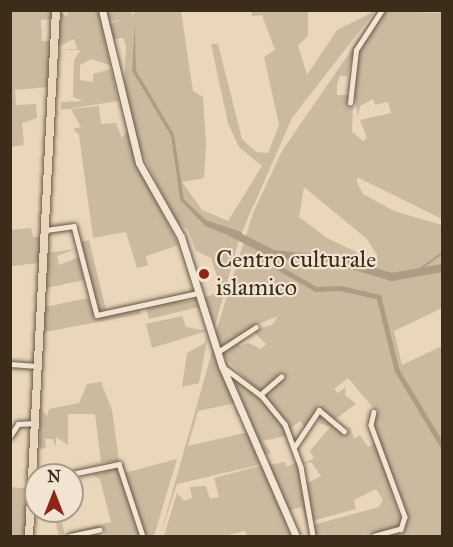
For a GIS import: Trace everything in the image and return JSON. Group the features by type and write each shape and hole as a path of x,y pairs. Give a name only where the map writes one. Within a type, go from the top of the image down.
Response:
{"main road":[{"path":"35,463 56,10"},
{"path":"102,10 128,124 143,171 172,218 222,366 296,537"}],"street":[{"path":"350,103 356,50 382,10"},
{"path":"46,230 74,226 97,315 198,293"},
{"path":"218,352 256,327"},
{"path":"10,364 39,367"},
{"path":"222,366 260,395 278,413 295,446 313,537"},
{"path":"260,395 281,377"},
{"path":"295,446 319,410 344,431"},
{"path":"374,412 373,433 405,518 401,529 375,537"},
{"path":"10,436 18,424 36,423"},
{"path":"84,471 119,464 144,537"},
{"path":"69,537 99,531"}],"shaded area":[{"path":"10,11 52,11 51,19 41,20 42,41 50,42 47,87 15,90 16,105 36,104 37,118 22,123 24,145 11,147"},
{"path":"60,11 66,17 68,11 99,11 110,65 91,59 80,65 80,80 93,82 93,74 111,69 118,101 61,110 61,102 83,101 73,97 74,60 81,50 60,50 77,49 74,39 58,47"},
{"path":"104,11 132,11 132,16 135,11 181,11 193,91 203,97 206,145 204,178 182,182 202,210 228,221 262,166 239,147 228,123 211,44 218,44 242,139 256,152 268,153 279,125 264,57 275,50 262,15 252,16 251,11 308,11 308,36 298,45 307,75 337,30 375,11 292,118 242,232 206,220 184,199 174,134 136,70 135,18 132,71 171,136 180,200 205,226 239,240 213,333 202,299 218,292 217,276 211,258 196,251 188,230 176,221 135,139 124,92 126,46 123,38 110,40 106,24 123,20 106,22"},
{"path":"378,11 355,47 347,76 340,76 337,84 337,95 347,95 353,106 352,132 363,141 367,138 360,120 391,113 388,102 375,105 373,99 360,106 358,116 352,84 358,51 384,11 442,13 442,219 357,177 363,194 394,211 442,225 442,308 394,331 402,365 442,346 441,536 379,536 405,527 404,506 374,433 376,411 348,378 334,389 338,393 346,387 345,395 356,404 334,420 317,409 324,403 318,406 304,436 296,444 306,429 300,421 291,428 293,438 276,409 220,353 247,333 239,346 249,343 261,349 266,344 252,330 272,325 278,316 254,326 219,350 214,338 253,213 282,151","holes":["304,187 367,239 377,255 375,261 327,238 299,217"]},
{"path":"135,18 136,70 174,134 184,199 206,220 242,232 239,240 205,226 180,200 171,136 132,71"},
{"path":"99,106 101,124 116,123 122,138 127,131 139,169 179,245 146,256 148,265 137,268 126,232 93,238 79,135 73,129 81,127 71,109"},
{"path":"31,228 33,237 41,237 39,263 11,266 10,230"},
{"path":"89,240 106,310 94,313 77,243"},
{"path":"75,249 57,256 59,265 79,257 84,280 46,288 48,253"},
{"path":"193,296 179,303 197,299 199,307 149,319 146,307"},
{"path":"88,298 95,317 139,308 141,314 44,332 45,307"},
{"path":"182,316 186,327 207,331 152,348 146,324"},
{"path":"208,335 199,383 182,387 187,353 205,343"},
{"path":"213,348 235,403 198,411 188,446 248,432 262,464 177,484 160,536"},
{"path":"232,374 259,396 283,424 290,443 285,436 263,441 271,453 263,455"},
{"path":"101,382 112,410 119,461 101,462 95,414 68,414 68,445 56,437 56,447 53,439 45,439 46,448 40,449 40,407 47,416 49,409 79,403 87,384"},
{"path":"319,412 345,432 350,427 354,439 360,435 368,447 376,443 403,526 373,536 315,536 313,525 379,507 383,500 376,489 354,500 356,509 312,521 307,483 321,476 311,462 303,464 314,458 310,451 330,427 319,423"},
{"path":"177,459 154,536 145,536 124,473"},
{"path":"298,461 309,528 302,507 290,510 302,536 268,465 285,462 287,467"},
{"path":"117,465 142,536 105,536 103,528 59,536 56,523 62,523 65,534 111,522 100,479 93,475 105,472 104,466"},
{"path":"263,465 295,536 247,536 245,531 225,536 164,536 177,493 184,501 192,498 190,487 206,486 210,499 219,497 214,478"},
{"path":"11,487 24,488 26,536 11,536"}],"waterway":[{"path":"232,233 273,254 334,260 392,277 442,268"},
{"path":"271,253 276,266 316,289 341,288 379,297 397,370 442,445"},
{"path":"410,276 442,254"}],"place":[{"name":"Centro culturale islamico","path":"204,274"}]}
